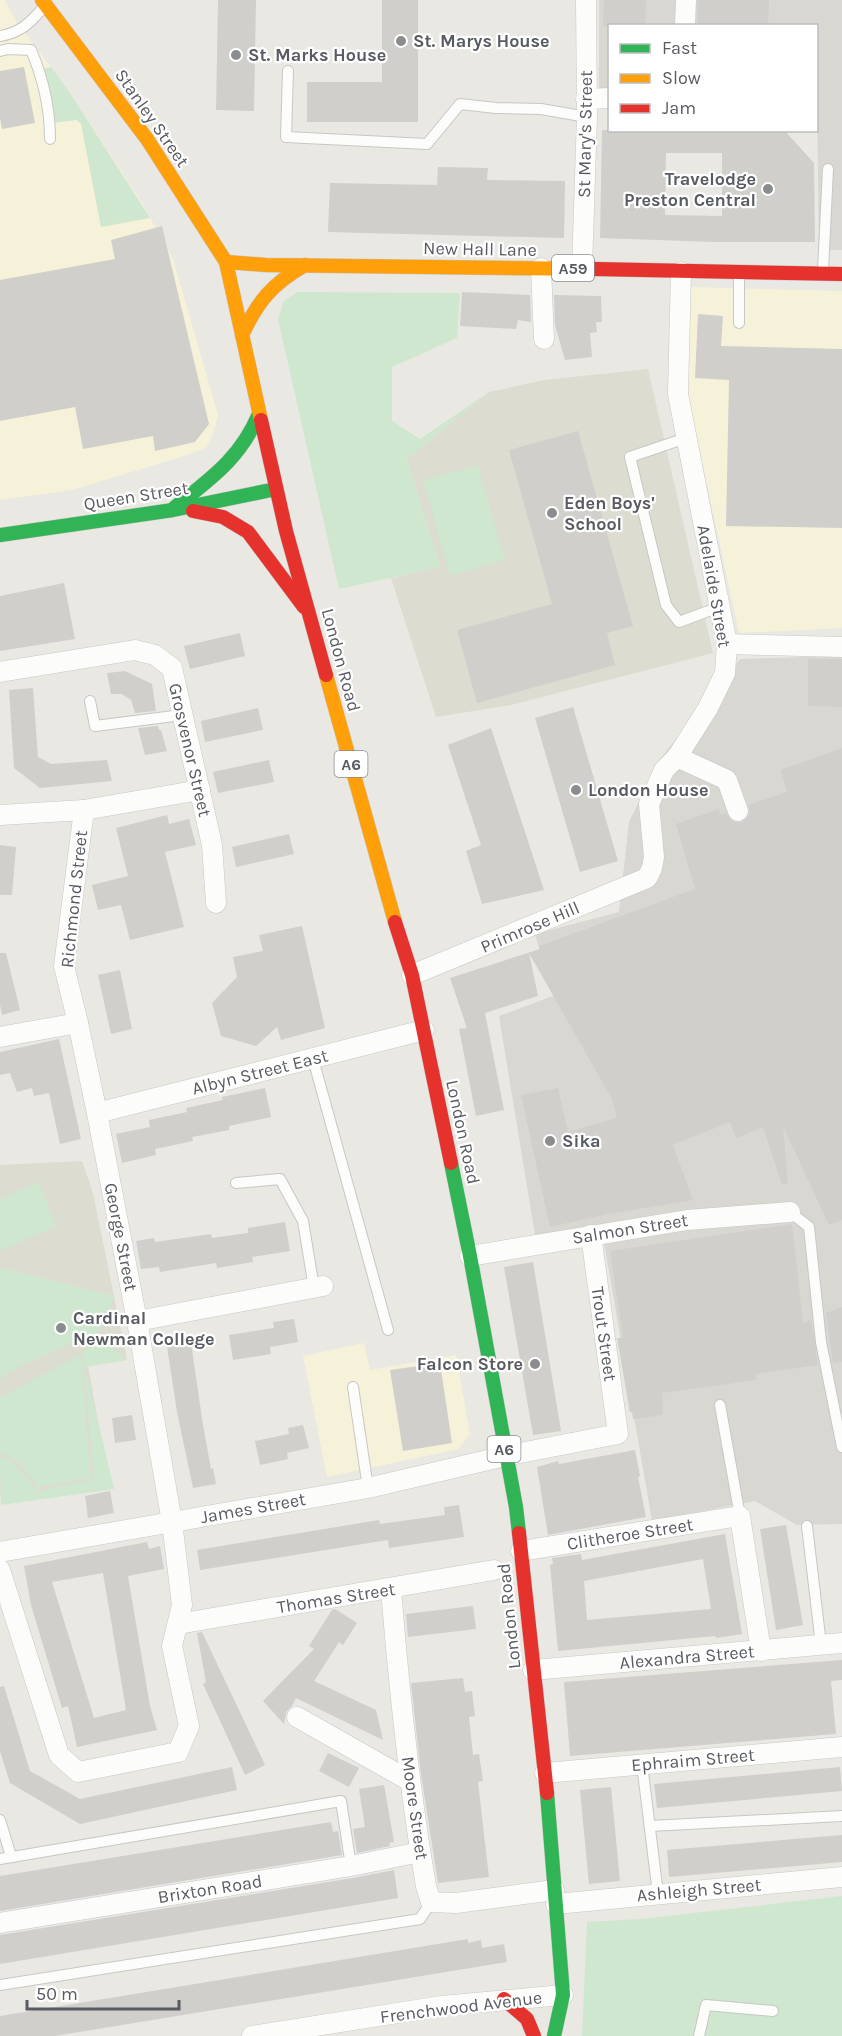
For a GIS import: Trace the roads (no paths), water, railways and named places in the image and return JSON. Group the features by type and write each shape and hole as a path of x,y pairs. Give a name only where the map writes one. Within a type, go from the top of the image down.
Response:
{"main road":[{"name":"Stanley Street","path":"44,3 147,139 226,262"},
{"name":"New Hall Lane","path":"226,262 842,274"},
{"name":"London Road","path":"226,262 286,531 391,911 412,975 470,1256 516,1508 521,1551 545,1773 563,1995 558,2033"},
{"path":"242,335 253,312 272,287 284,276 305,265"},
{"path":"173,509 233,461 252,434 259,414"},
{"name":"Queen Street","path":"0,535 251,496 276,489"},
{"path":"173,509 212,513 237,523 257,541 311,618"},
{"path":"504,2000 527,2019 534,2036"}],"street":[{"name":"St Mary's Street","path":"582,268 587,108 586,0"},
{"path":"685,24 686,0"},
{"path":"587,108 608,98"},
{"path":"541,268 544,339"},
{"name":"Adelaide Street","path":"647,878 654,857 649,804 664,770 677,757 708,708 726,673 727,644 678,394 681,272"},
{"path":"727,644 842,646"},
{"name":"Grosvenor Street","path":"0,672 135,650 155,655 172,668 213,845 216,903"},
{"path":"677,757 727,780 738,812"},
{"path":"0,815 84,810 200,790"},
{"name":"Richmond Street","path":"78,1023 64,966 84,810"},
{"name":"Primrose Hill","path":"412,975 647,878"},
{"path":"0,1037 78,1023"},
{"name":"George Street","path":"0,1570 59,1755 78,1772 178,1752 189,1726 172,1646 182,1605 172,1522 137,1321 78,1023"},
{"name":"Albyn Street East","path":"97,1113 424,1030"},
{"name":"Salmon Street","path":"470,1256 687,1220 790,1212"},
{"name":"Trout Street","path":"591,1235 618,1434"},
{"path":"137,1321 319,1287"},
{"name":"James Street","path":"0,1552 368,1488 505,1456 618,1434"},
{"path":"740,1516 761,1651"},
{"name":"Clitheroe Street","path":"521,1551 740,1516"},
{"name":"Thomas Street","path":"178,1624 489,1571"},
{"name":"Moore Street","path":"391,1589 398,1679 410,1781 420,1852 431,1902"},
{"name":"Alexandra Street","path":"533,1670 842,1643"},
{"path":"297,1717 410,1781"},
{"name":"Ephraim Street","path":"545,1773 842,1747"},
{"name":"Brixton Road","path":"0,1923 351,1866 420,1852"},
{"name":"Ashleigh Street","path":"555,1897 658,1894 842,1877"},
{"path":"431,1902 456,1903 555,1897"},
{"name":"Frenchwood Avenue","path":"252,2036 372,2027 442,2006 563,1995"}],"lane":[{"path":"0,36 10,35 28,26 44,3"},
{"path":"0,51 31,50 45,93 50,139"},
{"path":"288,71 286,137 428,144 460,104 496,108 587,108"},
{"path":"823,274 828,169"},
{"path":"738,322 739,273"},
{"path":"686,438 630,457 666,604 679,622 719,606"},
{"path":"90,701 95,726 182,715"},
{"path":"314,1059 388,1330"},
{"path":"236,1183 280,1179 303,1221 319,1287"},
{"path":"790,1212 809,1227 821,1342 842,1447"},
{"path":"353,1387 368,1488"},
{"path":"720,1405 740,1516"},
{"path":"807,1526 821,1646"},
{"path":"642,1764 658,1894"},
{"path":"0,1820 5,1857 341,1801 351,1866"},
{"path":"650,1826 842,1816"},
{"path":"0,1985 420,1920 431,1902"},
{"path":"699,2036 706,2005 773,2011"}],"place":[{"name":"St. Marys House","path":"401,41"},
{"name":"St. Marks House","path":"236,55"},
{"name":"Travelodge Preston Central","path":"768,189"},
{"name":"Eden Boys' School","path":"552,513"},
{"name":"London House","path":"576,790"},
{"name":"Sika","path":"550,1141"},
{"name":"Cardinal Newman College","path":"61,1328"},
{"name":"Falcon Store","path":"535,1364"}]}
